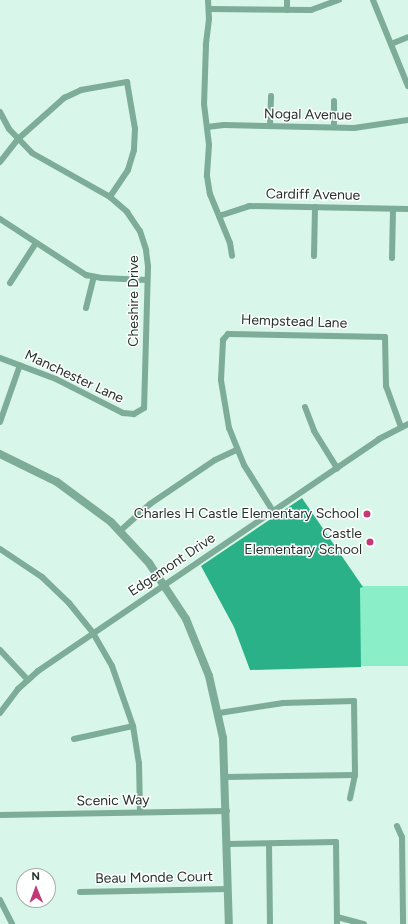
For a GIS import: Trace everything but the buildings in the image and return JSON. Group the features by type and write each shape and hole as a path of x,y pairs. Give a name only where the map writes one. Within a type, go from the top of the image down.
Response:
{"street":[{"path":"208,0 209,9 205,64 208,186 230,243 232,256"},
{"path":"287,0 287,10"},
{"path":"209,9 311,10 339,0"},
{"path":"373,0 408,86"},
{"path":"391,44 408,37"},
{"path":"0,162 18,139 64,98 81,90 127,82 135,129 134,150 128,170 110,197"},
{"path":"270,126 271,96"},
{"path":"334,101 334,127"},
{"name":"Cheshire Drive","path":"0,112 9,129 40,159 110,197 127,212 140,231 146,250 147,280 144,404 138,413"},
{"name":"Nogal Avenue","path":"207,128 270,126 369,127 408,120"},
{"name":"Cardiff Avenue","path":"219,216 250,206 408,209"},
{"path":"314,256 315,207"},
{"path":"392,258 393,209"},
{"path":"0,219 77,270 94,277 147,280"},
{"path":"10,283 36,243"},
{"path":"86,308 94,277"},
{"name":"Hempstead Lane","path":"273,511 236,450 225,412 221,380 223,340 231,333 385,337 386,386 401,427"},
{"name":"Manchester Lane","path":"0,358 56,379 123,413 138,413"},
{"path":"0,422 20,365"},
{"path":"305,407 314,431 337,468"},
{"name":"Edgemont Drive","path":"0,713 28,680 273,511 337,468 408,424"},
{"path":"120,531 150,504 215,460 236,450"},
{"path":"0,454 57,482 97,510 120,531 165,585 196,641 219,713 226,777 229,924"},
{"path":"0,549 52,586 93,634 120,683 133,726 139,763 140,812"},
{"path":"0,650 28,680"},
{"path":"219,713 283,703 354,701 355,775 350,798"},
{"path":"74,739 133,726"},
{"path":"226,777 355,775"},
{"name":"Scenic Way","path":"0,815 227,811"},
{"path":"398,826 402,837 404,924"},
{"path":"227,844 336,842 337,924"},
{"path":"269,844 270,924"},
{"name":"Beau Monde Court","path":"80,892 228,889"},
{"path":"0,900 12,924"},
{"path":"337,916 364,924"}],"shaded area":[{"path":"302,498 363,587 360,588 361,667 250,670 234,627 201,566"},
{"path":"360,586 408,586 408,666 360,666"}],"place":[{"name":"Charles H Castle Elementary School","path":"367,514"},
{"name":"Castle Elementary School","path":"370,542"}]}
